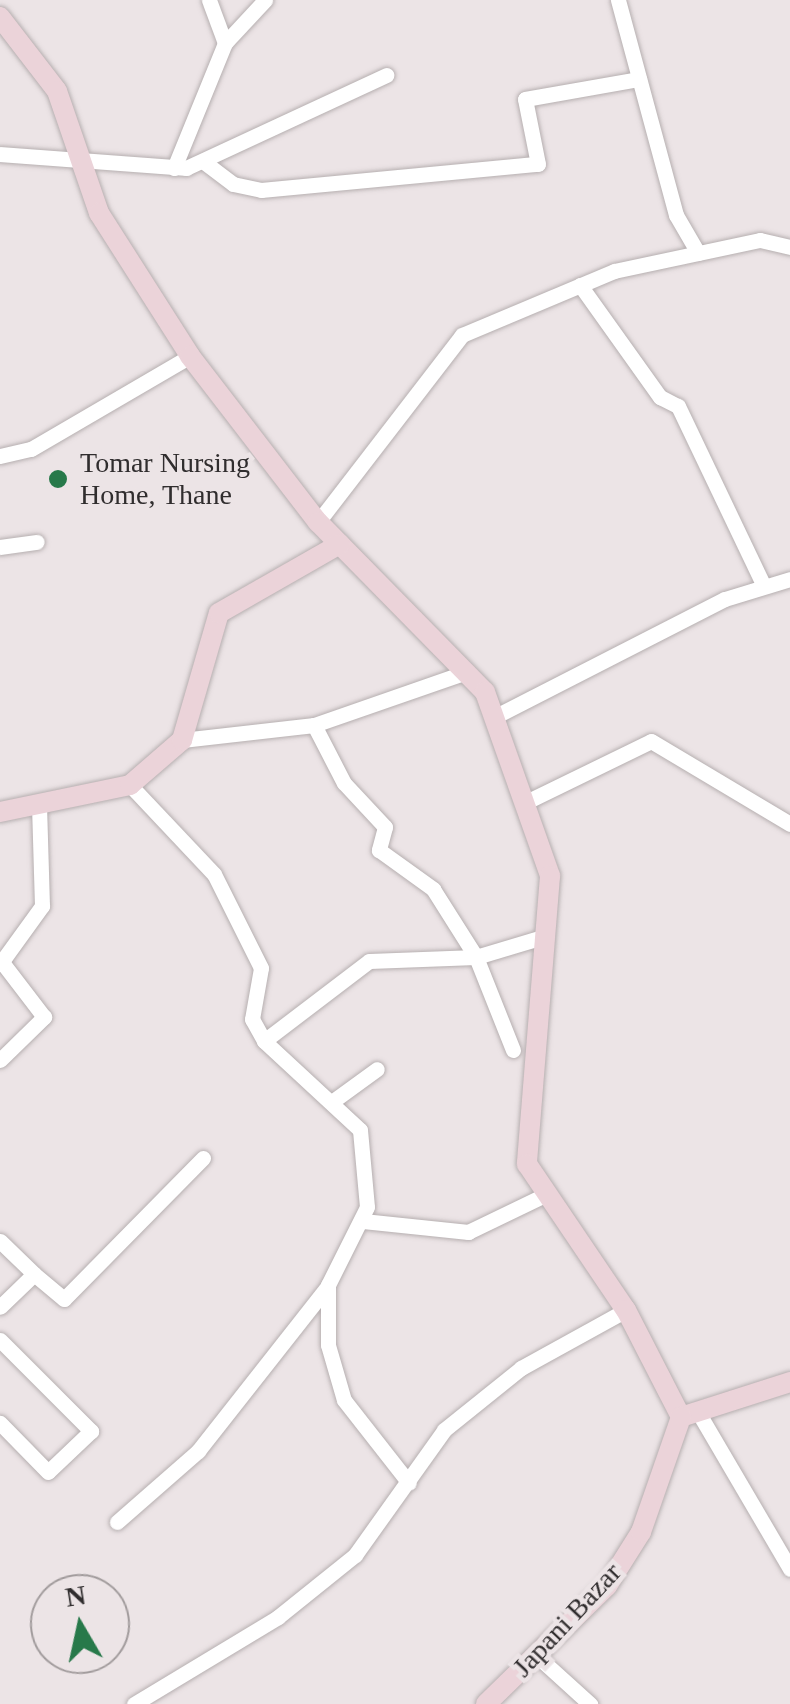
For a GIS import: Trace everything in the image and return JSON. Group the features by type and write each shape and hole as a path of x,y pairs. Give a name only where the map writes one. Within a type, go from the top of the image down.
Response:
{"street":[{"path":"209,0 225,43"},
{"path":"174,168 225,43 265,0"},
{"path":"618,0 676,215 698,253"},
{"path":"0,17 57,91 99,213 190,356 318,522 466,672 494,717 550,876 527,1164 626,1310 790,1570"},
{"path":"0,154 83,165 174,168 204,162 386,75"},
{"path":"204,162 233,184 261,190 538,164 525,99 639,79"},
{"path":"318,522 462,336 580,285 760,240 790,247"},
{"path":"580,285 660,396 678,406 764,586"},
{"path":"0,456 31,449 190,356"},
{"path":"0,548 37,542"},
{"path":"0,812 130,785 182,740 219,613 340,544"},
{"path":"494,717 764,586 790,579"},
{"path":"182,740 314,725 466,672"},
{"path":"314,725 344,784 385,828 380,850 433,889 476,958 513,1050"},
{"path":"524,803 650,741 790,824"},
{"path":"118,1522 198,1452 328,1286 363,1221 368,1152 332,1101 264,1041 252,1019 261,968 214,874 130,785"},
{"path":"0,1060 44,1016 1,963 42,906 39,804"},
{"path":"264,1041 369,960 476,958 546,936"},
{"path":"332,1101 377,1069"},
{"path":"0,1241 64,1300 203,1158"},
{"path":"363,1221 468,1232 547,1194"},
{"path":"0,1307 34,1274"},
{"path":"328,1286 336,1384 409,1483"},
{"path":"134,1704 278,1616 355,1556 444,1430 506,1380 626,1310"},
{"path":"0,1340 90,1431 48,1472 0,1423"},
{"path":"689,1415 790,1382"},
{"name":"Japani Bazar","path":"486,1704 607,1586 641,1532 689,1415"},
{"path":"537,1656 590,1704"}],"place":[{"name":"Tomar Nursing Home, Thane","path":"58,479"}]}
